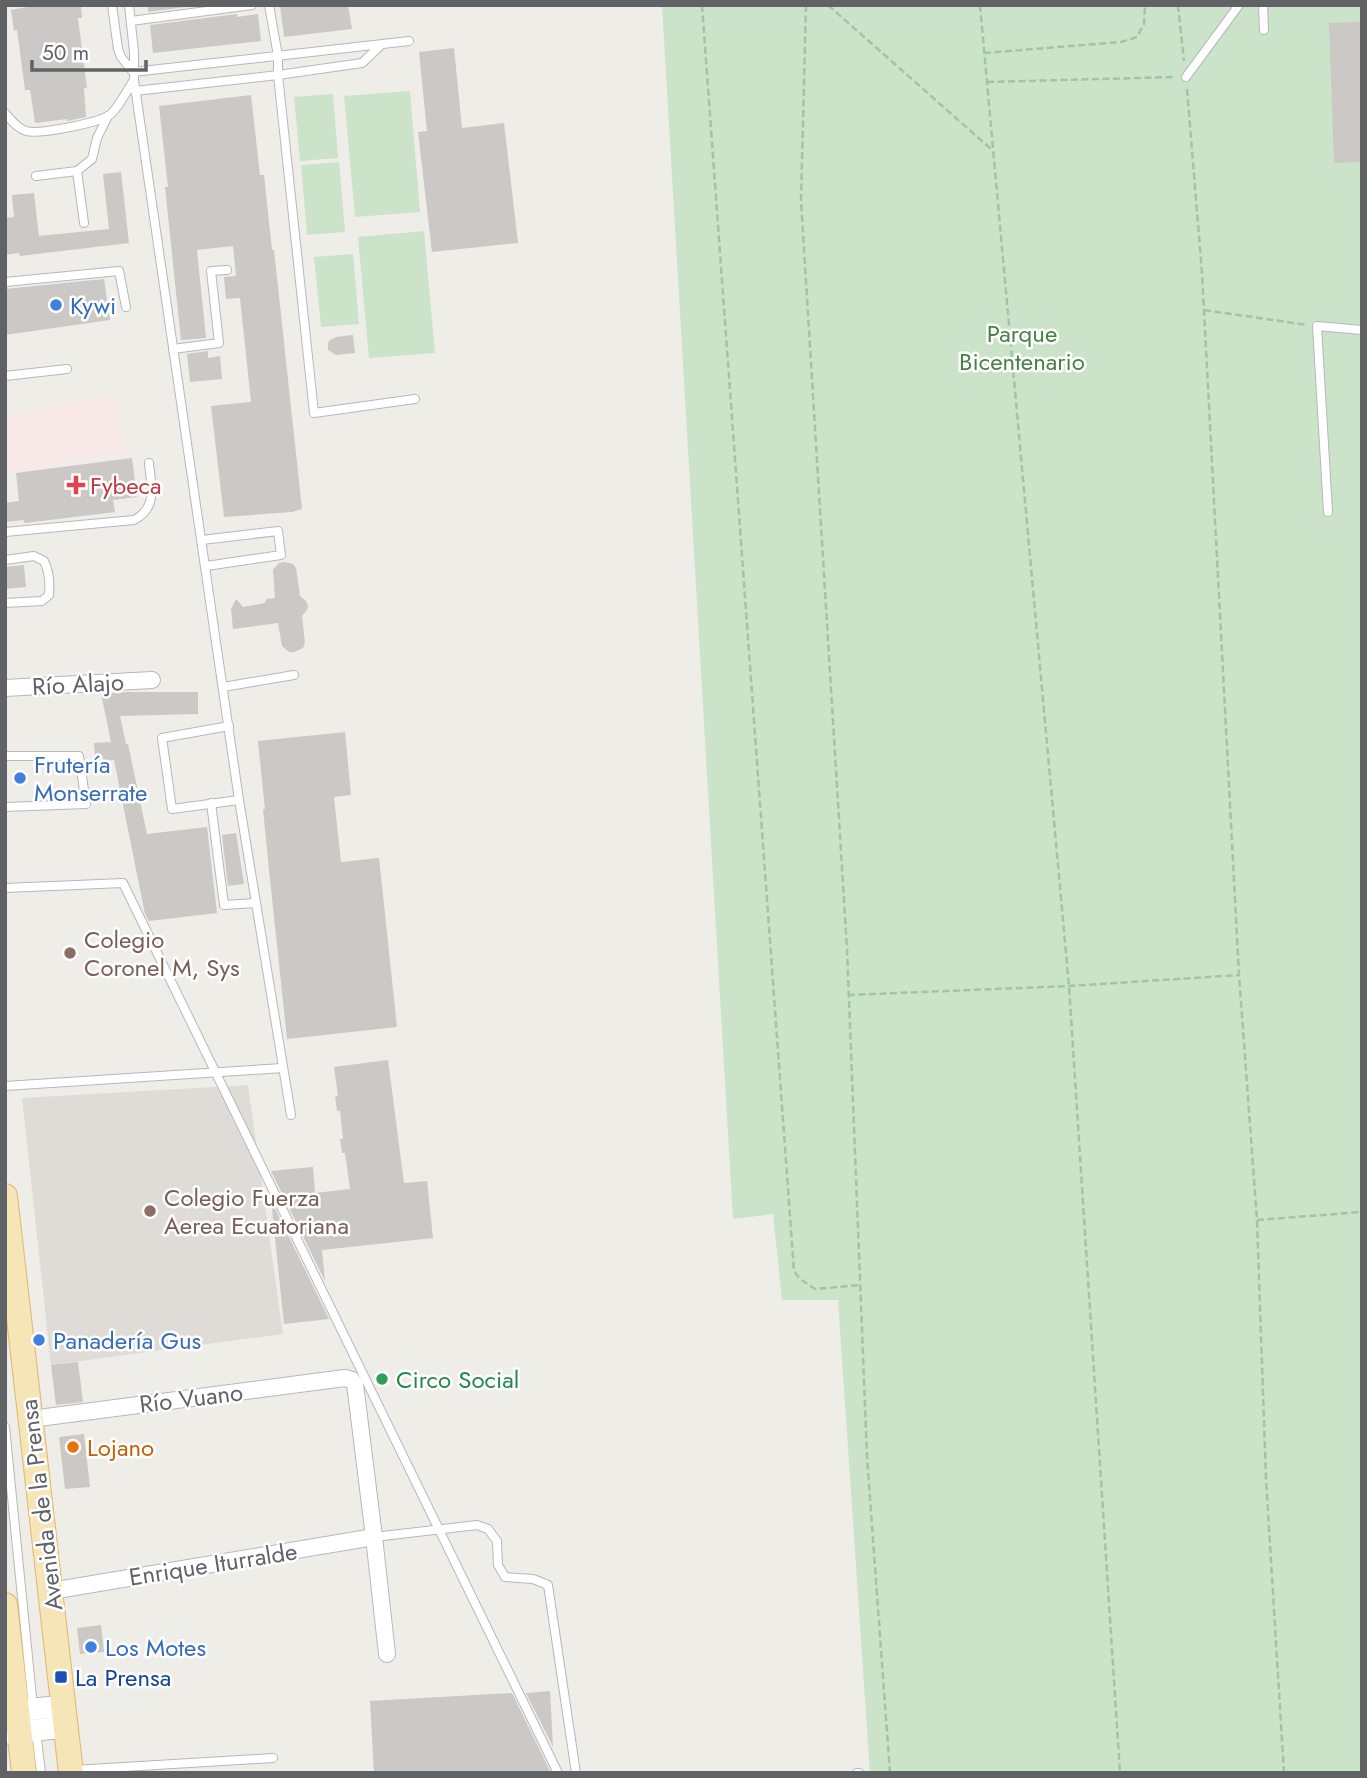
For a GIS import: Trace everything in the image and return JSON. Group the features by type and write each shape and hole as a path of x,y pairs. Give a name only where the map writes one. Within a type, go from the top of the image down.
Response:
{"main road":[{"name":"Avenida de la Prensa","path":"5,1196 71,1771"},
{"name":"Avenida de la Prensa","path":"5,1605 24,1773"},
{"path":"19,1721 65,1716"}],"street":[{"name":"Río Alajo","path":"5,688 152,680"},
{"name":"Río Vuano","path":"31,1419 345,1378 352,1380 355,1384 374,1537"},
{"name":"Enrique Iturralde","path":"51,1591 374,1537"},
{"path":"374,1537 387,1654"}],"lane":[{"path":"112,5 120,54 133,76"},
{"path":"129,5 135,91 239,800 291,1115"},
{"path":"131,21 253,5"},
{"path":"269,5 278,56 314,412 415,399"},
{"path":"1186,77 1239,5"},
{"path":"1263,5 1264,30"},
{"path":"133,76 409,41"},
{"path":"135,91 362,63 381,45"},
{"path":"36,176 77,171 92,159 97,138 133,76"},
{"path":"5,113 19,127 32,132 53,130 108,116"},
{"path":"77,171 84,223"},
{"path":"173,349 219,343 211,271 228,270"},
{"path":"5,282 120,271 126,307"},
{"path":"1328,513 1317,326 1362,330"},
{"path":"5,376 67,369"},
{"path":"5,532 134,520 143,515 152,494 149,463"},
{"path":"202,540 278,531 281,555 206,566"},
{"path":"5,559 34,556 44,561 47,566 49,595 42,601 5,603"},
{"path":"223,687 294,674"},
{"path":"229,726 162,738 172,809 239,800"},
{"path":"5,756 79,755 86,804 5,807"},
{"path":"211,803 224,905 256,903"},
{"path":"5,888 123,883 558,1773"},
{"path":"5,1086 283,1068"},
{"path":"5,1427 19,1721 41,1773"},
{"path":"374,1537 477,1525 488,1528 497,1541 499,1565 505,1577 533,1579 548,1585 576,1773"},
{"path":"71,1771 273,1758"}],"path":[{"path":"702,5 794,1271 800,1279 816,1289 860,1285"},
{"path":"806,5 801,200 848,995 867,1457 890,1773"},
{"path":"828,5 992,150"},
{"path":"980,5 1069,986 1120,1773"},
{"path":"984,52 1121,42 1137,37 1144,24 1145,5"},
{"path":"1178,5 1204,310 1239,975 1257,1220 1266,1479 1284,1773"},
{"path":"986,82 1186,77"},
{"path":"1204,310 1317,326"},
{"path":"848,995 1069,986 1239,975"},
{"path":"1257,1220 1362,1212"}],"shaded area":[{"path":"114,396 124,452 5,473 5,416"},
{"name":"Colegio Fuerza Aerea Ecuatoriana","path":"248,1085 283,1334 51,1365 22,1098"}],"green space":[{"name":"Parque Bicentenario","path":"662,5 1362,5 1362,1773 870,1773 838,1300 782,1300 773,1214 733,1219"},
{"path":"410,91 420,212 355,217 344,96"},
{"path":"333,94 338,158 300,161 294,97"},
{"path":"339,162 345,232 307,235 301,165"},
{"path":"424,231 435,353 369,358 358,237"},
{"path":"353,254 359,324 321,327 314,257"}],"building":[{"path":"27,5 81,5 82,18 78,18 87,88 84,88 86,117 35,123 30,90 25,90 17,30 14,31 11,10"},
{"path":"148,5 200,5 148,12"},
{"path":"280,5 348,5 352,29 284,37"},
{"path":"237,14 237,17 258,14 261,41 153,53 150,25"},
{"path":"1362,22 1362,162 1334,163 1329,23"},
{"path":"454,48 462,128 504,123 518,243 432,252 418,132 427,131 419,52"},
{"path":"251,95 260,175 264,175 274,250 302,509 224,517 211,406 251,402 240,298 226,299 224,277 236,276 233,246 197,250 206,338 181,340 159,106"},
{"path":"121,172 129,243 20,256 19,253 5,255 5,218 14,217 12,195 34,193 39,236 109,229 103,174"},
{"name":"Kywi","path":"104,279 110,320 5,335 5,289"},
{"path":"353,335 355,353 336,355 328,350 330,340"},
{"path":"208,351 208,358 220,356 222,379 190,382 187,354"},
{"name":"Fybeca","path":"132,458 137,497 113,500 115,512 25,523 23,520 5,522 5,503 19,501 16,473"},
{"path":"279,563 293,564 296,568 300,596 308,606 302,616 305,643 303,648 294,652 289,652 282,646 278,623 233,629 231,609 236,599 243,607 265,603 266,599 275,598 273,570"},
{"path":"24,565 26,587 5,589 5,567"},
{"path":"198,692 198,714 120,716 147,834 207,827 217,913 149,921 145,914 114,760 103,761 103,756 95,756 94,743 111,742 101,693"},
{"path":"345,732 351,795 334,797 341,862 379,858 397,1027 287,1039 258,741"},
{"path":"236,833 244,884 228,886 222,835"},
{"path":"388,1060 404,1183 427,1181 433,1238 322,1250 325,1281 271,1171 313,1167 315,1193 350,1189 345,1153 342,1153 340,1139 343,1139 340,1111 337,1111 335,1097 338,1096 334,1067"},
{"path":"271,1200 329,1319 284,1324"},
{"path":"78,1362 83,1402 56,1405 51,1365"},
{"path":"84,1434 90,1487 65,1489 59,1437"},
{"path":"101,1625 104,1652 80,1654 77,1628"},
{"path":"550,1691 553,1747 526,1693"},
{"path":"512,1693 551,1773 374,1773 370,1701"}],"place":[{"name":"Kywi","path":"56,305"},
{"name":"Fybeca","path":"76,485"},
{"name":"Frutería Monserrate","path":"20,778"},
{"name":"Colegio Coronel M, Sys","path":"70,953"},
{"name":"Colegio Fuerza Aerea Ecuatoriana","path":"150,1211"},
{"name":"Panadería Gus","path":"39,1340"},
{"name":"Circo Social","path":"382,1379"},
{"name":"Lojano","path":"73,1447"},
{"name":"Los Motes","path":"91,1647"},
{"name":"La Prensa","path":"61,1677"}]}
